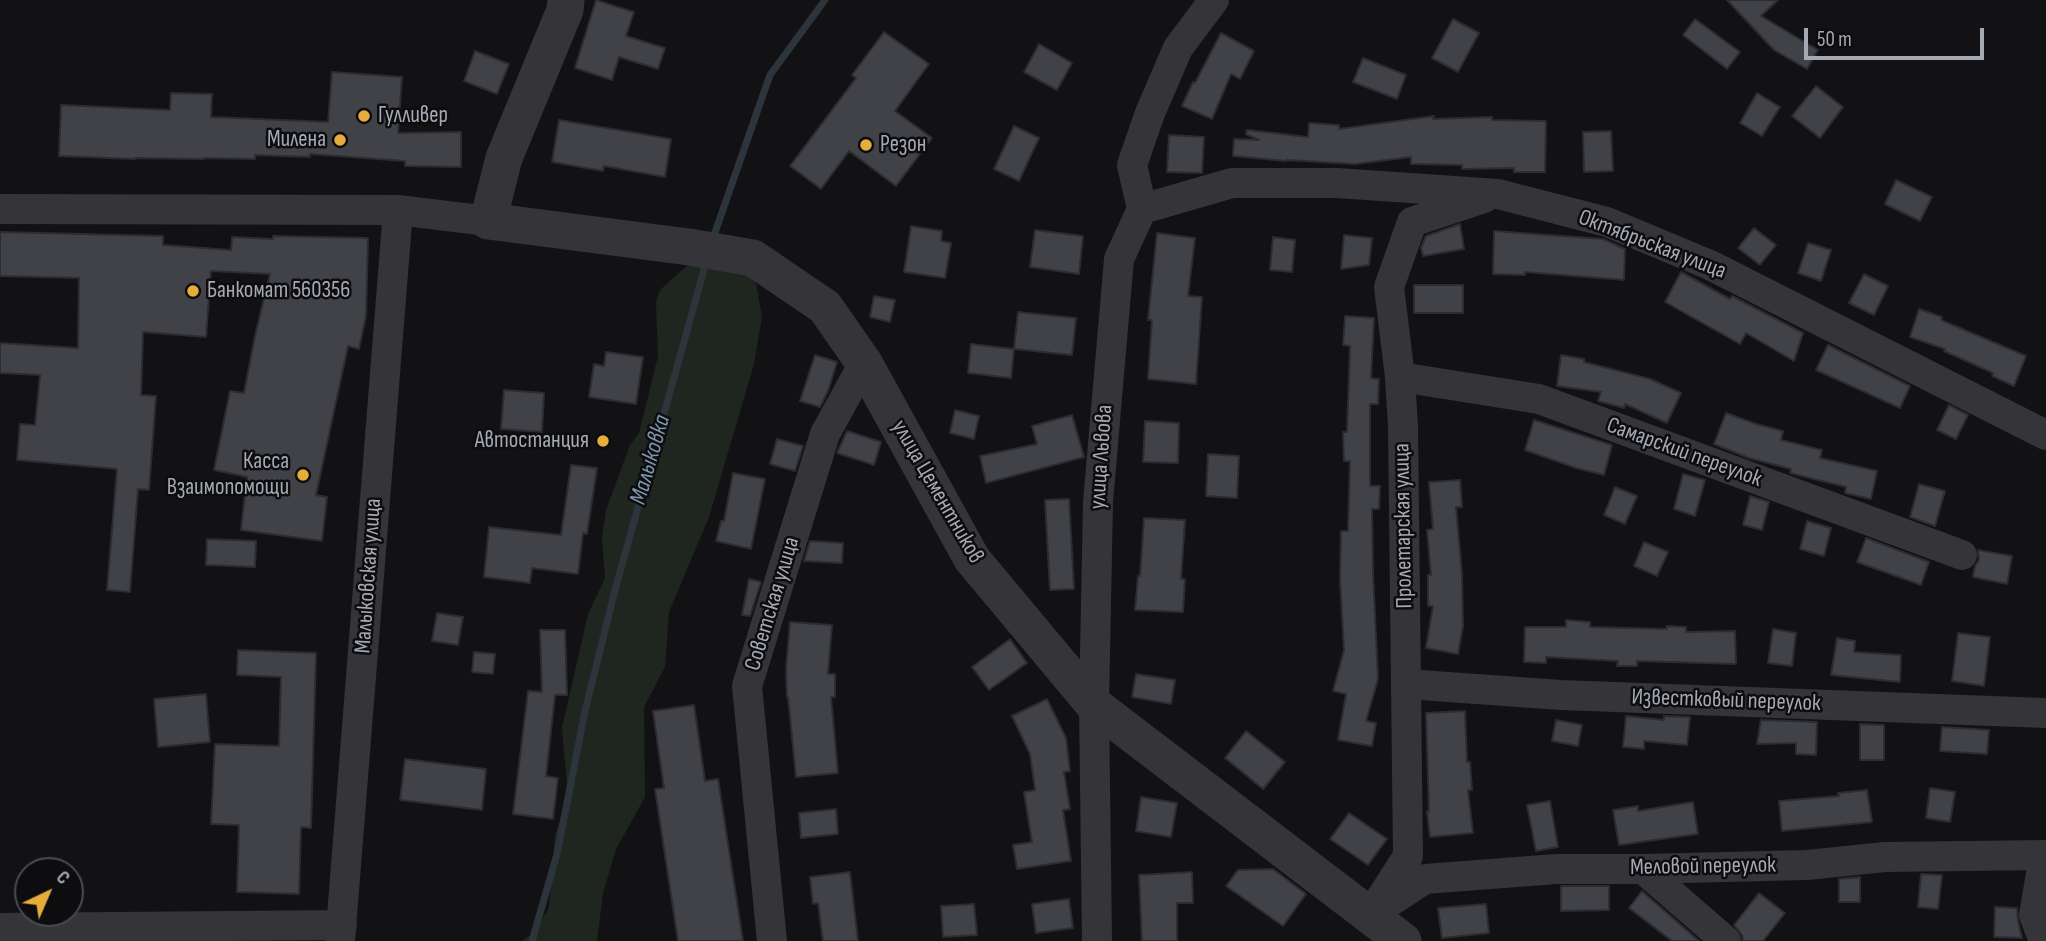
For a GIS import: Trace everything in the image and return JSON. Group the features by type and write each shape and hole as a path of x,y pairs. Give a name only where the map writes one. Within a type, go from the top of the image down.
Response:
{"street":[{"path":"0,209 398,210 488,221 504,158 565,10 566,0"},
{"path":"1142,209 1132,165 1150,113 1178,48 1214,0"},
{"name":"Октябрьская улица","path":"1142,209 1231,183 1337,183 1498,194 1606,222 1710,265 2046,435"},
{"name":"Пролетарская улица","path":"1370,915 1408,856 1403,427 1390,287 1412,222 1498,194"},
{"name":"улица Львова","path":"1097,941 1094,705 1098,502 1119,259 1142,209"},
{"name":"Малыковская улица","path":"341,933 398,210"},
{"name":"улица Цементников","path":"488,221 753,258 825,307 863,363 972,559 1094,705 1403,941"},
{"name":"Советская улица","path":"772,941 747,686 825,434 863,363"},
{"name":"Самарский переулок","path":"1400,377 1539,399 1962,555"},
{"name":"Известковый переулок","path":"1406,684 1561,695 2046,713"},
{"path":"2044,941 2034,915 2045,855"},
{"name":"Меловой переулок","path":"1370,915 1425,879 1556,869 1807,865 1885,857 2045,855"},
{"path":"1643,869 1726,941"},
{"path":"0,928 341,933"}],"shaded area":[{"path":"691,262 746,272 756,283 762,317 754,364 709,517 669,612 665,667 644,707 645,797 616,849 603,893 597,941 522,941 534,932 549,908 555,835 568,798 562,728 588,614 605,578 602,538 606,510 630,445 639,433 658,356 656,302 660,290"}],"building":[{"path":"596,0 634,12 626,36 665,48 658,69 619,57 612,80 575,68"},
{"path":"1727,0 1778,0 1761,16 1818,50 1807,69 1774,50"},
{"path":"1453,19 1479,33 1458,72 1432,58"},
{"path":"1695,19 1740,52 1727,69 1683,35"},
{"name":"Резон","path":"884,32 929,64 895,111 932,138 896,186 849,151 821,189 790,166 856,78 852,75"},
{"path":"1221,33 1254,51 1240,79 1231,74 1212,119 1182,106"},
{"path":"1039,44 1072,63 1057,90 1024,72"},
{"path":"475,51 509,64 497,94 464,81"},
{"path":"1363,58 1406,75 1397,99 1353,82"},
{"path":"332,72 402,77 398,133 461,132 461,167 405,166 405,161 310,154 310,157 255,155 255,159 59,156 61,105 170,110 171,93 212,94 211,117 328,122"},
{"path":"1816,86 1843,107 1820,138 1792,116"},
{"path":"1757,93 1780,107 1762,136 1740,123"},
{"path":"1434,116 1433,119 1492,117 1492,120 1546,121 1545,172 1514,172 1514,168 1462,169 1462,165 1411,164 1411,157 1355,164 1233,156 1234,139 1259,140 1246,134 1247,130 1308,137 1309,123 1339,125 1339,129"},
{"path":"559,120 671,139 665,177 604,166 603,171 552,162"},
{"path":"1014,126 1039,138 1019,181 994,169"},
{"path":"1611,131 1613,171 1584,172 1583,132"},
{"path":"1169,135 1204,137 1202,173 1167,172"},
{"path":"1896,180 1932,197 1920,221 1885,204"},
{"path":"1460,224 1464,249 1423,256 1421,248 1426,236"},
{"path":"911,226 942,231 941,241 951,243 945,278 904,272"},
{"path":"1754,228 1776,245 1760,265 1738,248"},
{"path":"1035,230 1083,236 1079,274 1030,267"},
{"path":"1494,231 1603,239 1625,249 1624,280 1525,272 1525,275 1493,274"},
{"path":"0,232 163,236 163,245 231,250 232,237 368,238 366,316 359,349 348,346 316,495 327,497 322,541 241,530 247,477 214,470 230,391 244,393 270,274 211,271 206,337 143,332 141,395 156,396 149,490 138,489 130,592 107,590 117,469 17,460 20,424 35,425 40,375 0,373 0,343 78,348 79,278 0,276"},
{"path":"1157,233 1195,238 1188,296 1202,297 1196,384 1148,379 1152,320 1148,320"},
{"path":"1344,235 1372,238 1369,265 1341,269"},
{"path":"1273,237 1295,240 1292,272 1270,270"},
{"path":"1808,243 1831,250 1821,281 1798,273"},
{"path":"1681,272 1730,299 1732,296 1803,333 1794,361 1746,333 1740,344 1665,302"},
{"path":"1864,274 1888,286 1874,315 1849,303"},
{"path":"1414,285 1463,285 1463,313 1414,313"},
{"path":"874,296 895,300 890,322 870,317"},
{"path":"1919,309 2026,356 2014,386 1992,376 1993,373 1944,351 1945,349 1910,337"},
{"path":"1018,312 1076,318 1072,355 1014,349"},
{"path":"1345,316 1374,318 1371,378 1379,379 1378,404 1370,404 1370,486 1380,486 1379,509 1372,509 1378,679 1366,721 1376,723 1372,746 1338,740 1346,694 1333,691 1344,650 1340,579 1341,531 1348,531 1350,461 1344,461 1343,432 1347,432 1350,346 1343,345"},
{"path":"971,344 1014,349 1011,378 968,373"},
{"path":"1828,345 1910,386 1900,408 1816,370"},
{"path":"606,352 643,357 636,404 589,397 594,364 604,366"},
{"path":"815,355 837,362 820,407 800,401"},
{"path":"1561,355 1584,359 1584,362 1650,379 1681,393 1667,423 1625,404 1624,408 1598,401 1601,392 1557,386"},
{"path":"504,390 544,393 542,432 501,429"},
{"path":"1949,405 1968,415 1956,439 1937,430"},
{"path":"955,410 979,416 974,439 950,433"},
{"path":"1726,413 1783,431 1781,440 1822,450 1820,458 1877,471 1871,499 1845,493 1846,487 1790,473 1791,469 1749,458 1714,444"},
{"path":"1072,415 1084,457 986,483 980,456 1037,444 1032,426"},
{"path":"1534,420 1612,445 1604,475 1525,450"},
{"path":"1145,421 1179,423 1178,463 1143,462"},
{"path":"847,431 881,442 874,465 837,453"},
{"path":"777,439 803,446 795,471 770,464"},
{"path":"1208,454 1239,456 1237,498 1206,496"},
{"path":"571,465 597,468 587,534 583,533 578,574 532,568 530,583 484,577 489,527 561,535"},
{"path":"733,473 765,479 751,549 716,541 721,521 724,521"},
{"path":"1683,474 1705,480 1695,516 1674,509"},
{"path":"1460,480 1462,507 1456,507 1463,626 1458,654 1426,648 1433,606 1428,606 1428,575 1431,575 1427,530 1433,529 1429,482"},
{"path":"1919,484 1945,491 1935,526 1910,517"},
{"path":"1615,487 1637,496 1625,524 1604,515"},
{"path":"1750,496 1769,502 1762,530 1743,525"},
{"path":"1069,499 1074,589 1050,590 1045,500"},
{"path":"1144,518 1185,520 1181,579 1185,579 1183,612 1135,610"},
{"path":"1807,521 1831,528 1824,556 1800,549"},
{"path":"1866,538 1929,562 1921,585 1857,562"},
{"path":"207,539 256,541 255,567 206,565"},
{"path":"810,541 843,543 842,563 804,561"},
{"path":"1644,542 1668,552 1657,576 1634,566"},
{"path":"1978,550 2012,556 2007,584 1973,577 1979,560"},
{"path":"749,579 761,582 750,616 742,615"},
{"path":"437,613 463,617 458,645 432,641"},
{"path":"1566,620 1590,622 1590,627 1667,629 1667,626 1686,627 1686,632 1735,631 1736,664 1637,661 1637,666 1617,666 1618,661 1546,657 1546,663 1524,662 1525,627 1566,627"},
{"path":"790,622 832,625 828,674 835,674 835,697 831,697 838,773 796,777 787,697 786,669"},
{"path":"1773,629 1796,633 1792,666 1768,663"},
{"path":"540,630 565,630 567,695 555,695 546,776 558,778 553,819 513,814 528,691 542,692"},
{"path":"1958,633 1990,637 1984,686 1952,681"},
{"path":"1837,638 1855,641 1854,652 1901,655 1900,682 1831,675"},
{"path":"1010,639 1027,663 989,690 972,667"},
{"path":"238,650 316,653 311,828 301,827 299,894 237,892 239,825 211,824 215,744 279,746 281,677 237,675"},
{"path":"474,652 495,654 493,674 472,672"},
{"path":"1136,674 1175,680 1171,704 1132,697"},
{"path":"206,694 210,742 158,747 154,699"},
{"path":"1047,699 1066,738 1070,771 1064,772 1070,809 1063,810 1071,861 1017,869 1013,845 1032,842 1024,792 1035,790 1030,754 1012,716"},
{"path":"694,705 705,781 718,779 743,941 678,941 655,789 664,788 653,711"},
{"path":"1465,711 1467,762 1470,762 1472,790 1468,790 1473,833 1430,837 1427,811 1426,713"},
{"path":"1626,716 1664,720 1664,716 1690,717 1687,745 1644,741 1644,749 1623,747"},
{"path":"1556,720 1582,725 1578,746 1552,741"},
{"path":"1761,720 1817,722 1816,755 1796,754 1796,743 1757,744"},
{"path":"1860,724 1884,725 1884,760 1860,760"},
{"path":"1942,727 1989,730 1987,754 1940,751"},
{"path":"1246,731 1285,762 1263,789 1225,758"},
{"path":"405,759 486,769 482,810 400,800"},
{"path":"1930,788 1955,792 1950,822 1926,818"},
{"path":"1867,790 1872,822 1782,831 1779,801 1839,796 1838,793"},
{"path":"1141,797 1177,803 1171,837 1136,831"},
{"path":"1550,801 1558,847 1536,851 1527,805"},
{"path":"1693,802 1698,834 1619,845 1613,810 1638,806 1638,811"},
{"path":"836,809 838,834 801,838 799,813"},
{"path":"1349,813 1387,839 1368,865 1330,839"},
{"path":"1273,869 1306,894 1283,926 1226,886 1238,870"},
{"path":"850,872 858,941 823,941 818,903 813,904 810,877"},
{"path":"1192,872 1193,903 1177,903 1177,941 1142,941 1139,875"},
{"path":"1921,874 1942,875 1938,909 1918,907"},
{"path":"1860,877 1860,902 1839,902 1839,879"},
{"path":"1561,886 1609,886 1609,910 1561,911"},
{"path":"1642,891 1699,941 1672,941 1629,908"},
{"path":"1759,893 1785,913 1763,941 1743,941 1734,925"},
{"path":"1069,899 1073,928 1036,933 1032,904"},
{"path":"974,904 977,935 943,937 941,906"},
{"path":"1486,904 1489,933 1442,938 1438,908"},
{"path":"1995,907 2017,908 2022,938 1994,937"}],"waterway":[{"name":"Малыковка","path":"712,241 770,75 825,0"},
{"name":"Малыковка","path":"532,941 557,854 585,711 615,590 707,259"}],"place":[{"name":"Гулливер","path":"364,116"},
{"name":"Милена","path":"340,140"},
{"name":"Резон","path":"866,145"},
{"name":"Банкомат 560356","path":"193,291"},
{"name":"Автостанция","path":"603,441"},
{"name":"Касса Взаимопомощи","path":"303,475"}]}
